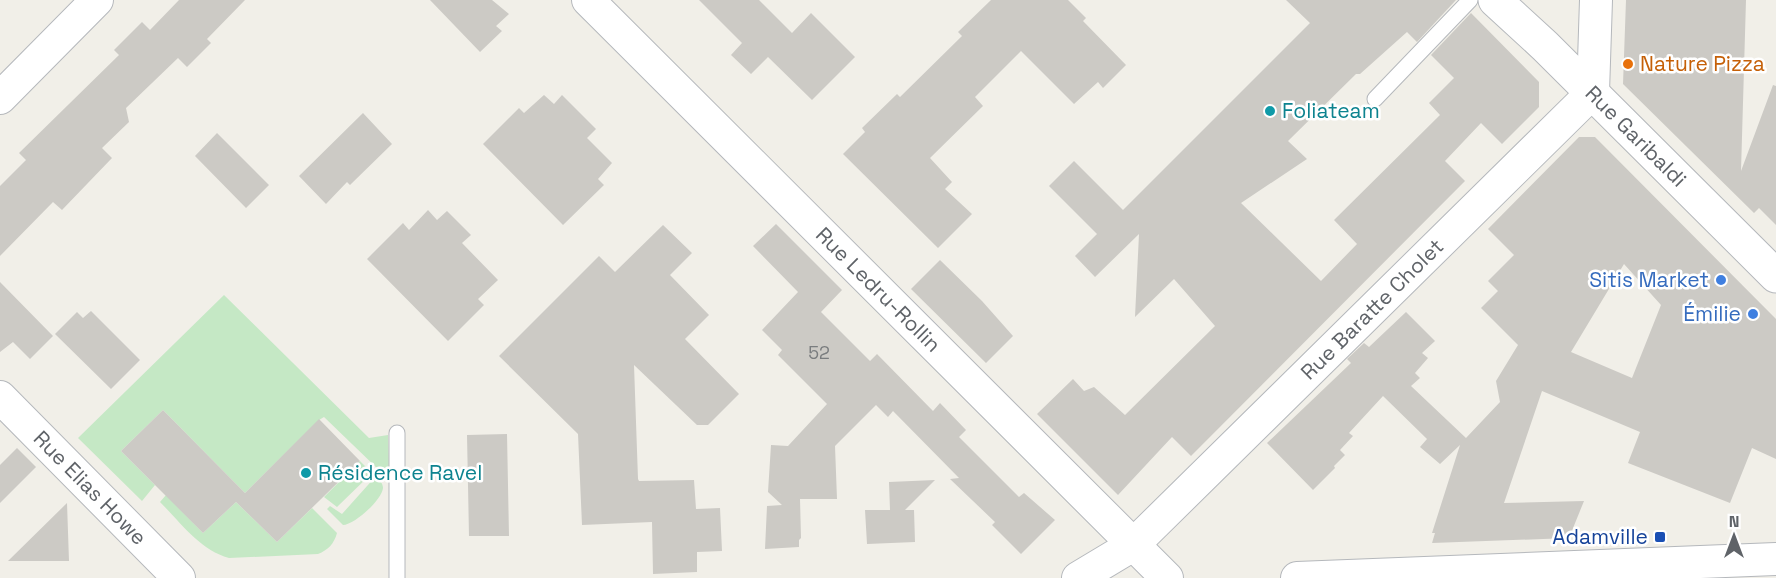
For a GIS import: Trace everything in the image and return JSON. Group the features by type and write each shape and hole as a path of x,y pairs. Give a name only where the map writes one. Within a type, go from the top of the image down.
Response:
{"street":[{"path":"0,98 97,0"},
{"name":"Rue Ledru-Rollin","path":"588,0 1167,578"},
{"name":"Rue Garibaldi","path":"1495,0 1593,92 1776,276"},
{"path":"1593,92 1596,0"},
{"name":"Rue Baratte Cholet","path":"1078,578 1133,545 1593,92"},
{"name":"Rue Elias Howe","path":"0,397 179,578"},
{"path":"1297,578 1776,559"}],"lane":[{"path":"1375,99 1470,0"},
{"path":"397,433 397,578"}],"green space":[{"path":"224,295 369,438 388,435 389,470 386,473 380,471 324,417 245,493 163,410 121,451 155,485 142,501 78,438"},
{"path":"360,461 372,473 337,507 324,497"},
{"path":"376,476 382,483 381,493 373,505 354,521 343,525 327,509 330,506 342,514"},
{"path":"166,495 203,533 236,502 277,542 312,508 337,533 330,546 318,554 229,558 209,549 183,527 160,502"}],"building":[{"path":"179,0 245,0 207,39 211,43 187,67 178,58 126,108 129,122 102,148 112,158 62,210 53,202 0,256 0,186 26,160 19,153 119,55 114,50 142,22 150,30"},
{"path":"430,0 492,0 509,14 496,26 502,31 480,52"},
{"path":"699,0 759,0 792,33 811,13 855,57 812,100 768,57 751,74 731,55 742,43"},
{"path":"991,0 1068,0 1086,18 1083,21 1126,65 1103,88 1098,82 1074,104 1021,51 975,97 983,106 930,158 952,182 945,189 972,214 938,248 843,154 865,132 862,128 897,94 900,97 962,36 958,32"},
{"path":"1286,0 1456,0 1417,42 1407,32 1360,74 1356,74 1288,141 1307,159 1241,203 1321,281 1357,244 1334,220 1440,115 1429,103 1454,78 1431,55 1471,13 1539,82 1539,107 1502,144 1481,123 1445,161 1465,181 1191,456 1172,437 1118,495 1037,414 1073,379 1084,391 1094,387 1125,415 1215,326 1174,279 1135,317 1139,234 1095,277 1075,256 1097,234 1049,186 1074,161 1123,210 1310,23"},
{"path":"1626,0 1746,0 1741,171 1773,85 1776,86 1776,225 1759,208 1754,213 1623,84"},
{"path":"544,95 554,104 562,95 596,129 587,138 612,163 598,179 604,185 563,225 483,144 519,108 524,113"},
{"path":"363,113 392,144 350,185 347,182 326,204 299,176"},
{"path":"217,133 269,185 246,208 195,156"},
{"path":"1579,137 1595,137 1776,319 1776,459 1752,448 1730,503 1628,463 1640,432 1542,391 1504,503 1584,501 1569,538 1432,543 1435,533 1432,533 1460,445 1440,464 1420,447 1427,439 1383,396 1349,433 1353,436 1340,450 1345,455 1313,490 1267,443 1351,363 1347,359 1364,343 1369,347 1406,312 1435,341 1422,353 1428,358 1415,373 1420,378 1411,386 1466,438 1500,402 1496,381 1518,345 1481,308 1498,291 1488,281 1514,255 1488,229","holes":["1624,264 1661,305 1632,378 1571,352"]},
{"path":"428,210 437,220 447,211 471,235 462,243 498,280 478,299 484,305 448,341 367,259 403,223 409,230"},
{"path":"776,224 842,290 821,312 870,361 877,354 933,411 940,403 966,430 959,437 1019,497 1024,493 1055,520 1021,554 992,525 995,522 950,479 959,478 893,411 888,417 876,405 835,446 837,499 800,499 801,538 799,547 765,549 767,506 782,505 768,492 771,445 788,446 827,404 778,355 782,350 762,330 798,292 753,246"},
{"path":"663,225 692,253 670,275 709,315 685,339 739,394 708,425 697,425 634,365 639,481 694,480 696,509 720,508 722,551 697,552 697,572 653,574 652,522 582,525 578,434 499,356 599,256 615,272"},
{"path":"940,260 982,301 1013,336 986,363 911,289"},
{"path":"0,282 53,336 30,359 13,342 0,352"},
{"path":"91,311 140,360 111,389 55,334 77,312 83,318"},
{"name":"Résidence Ravel","path":"163,410 245,493 319,419 360,461 277,542 236,502 203,533 121,451"},
{"path":"507,434 509,536 469,536 467,435"},
{"path":"17,448 36,467 0,503 0,465"},
{"path":"935,480 905,510 914,510 915,542 867,544 865,510 890,510 889,482"},
{"path":"67,503 69,561 8,561"}],"place":[{"name":"Nature Pizza","path":"1628,64"},
{"name":"Foliateam","path":"1270,111"},
{"name":"Sitis Market","path":"1721,280"},
{"name":"Émilie","path":"1753,314"},
{"name":"Résidence Ravel","path":"306,473"},
{"name":"Adamville","path":"1660,537"}]}
